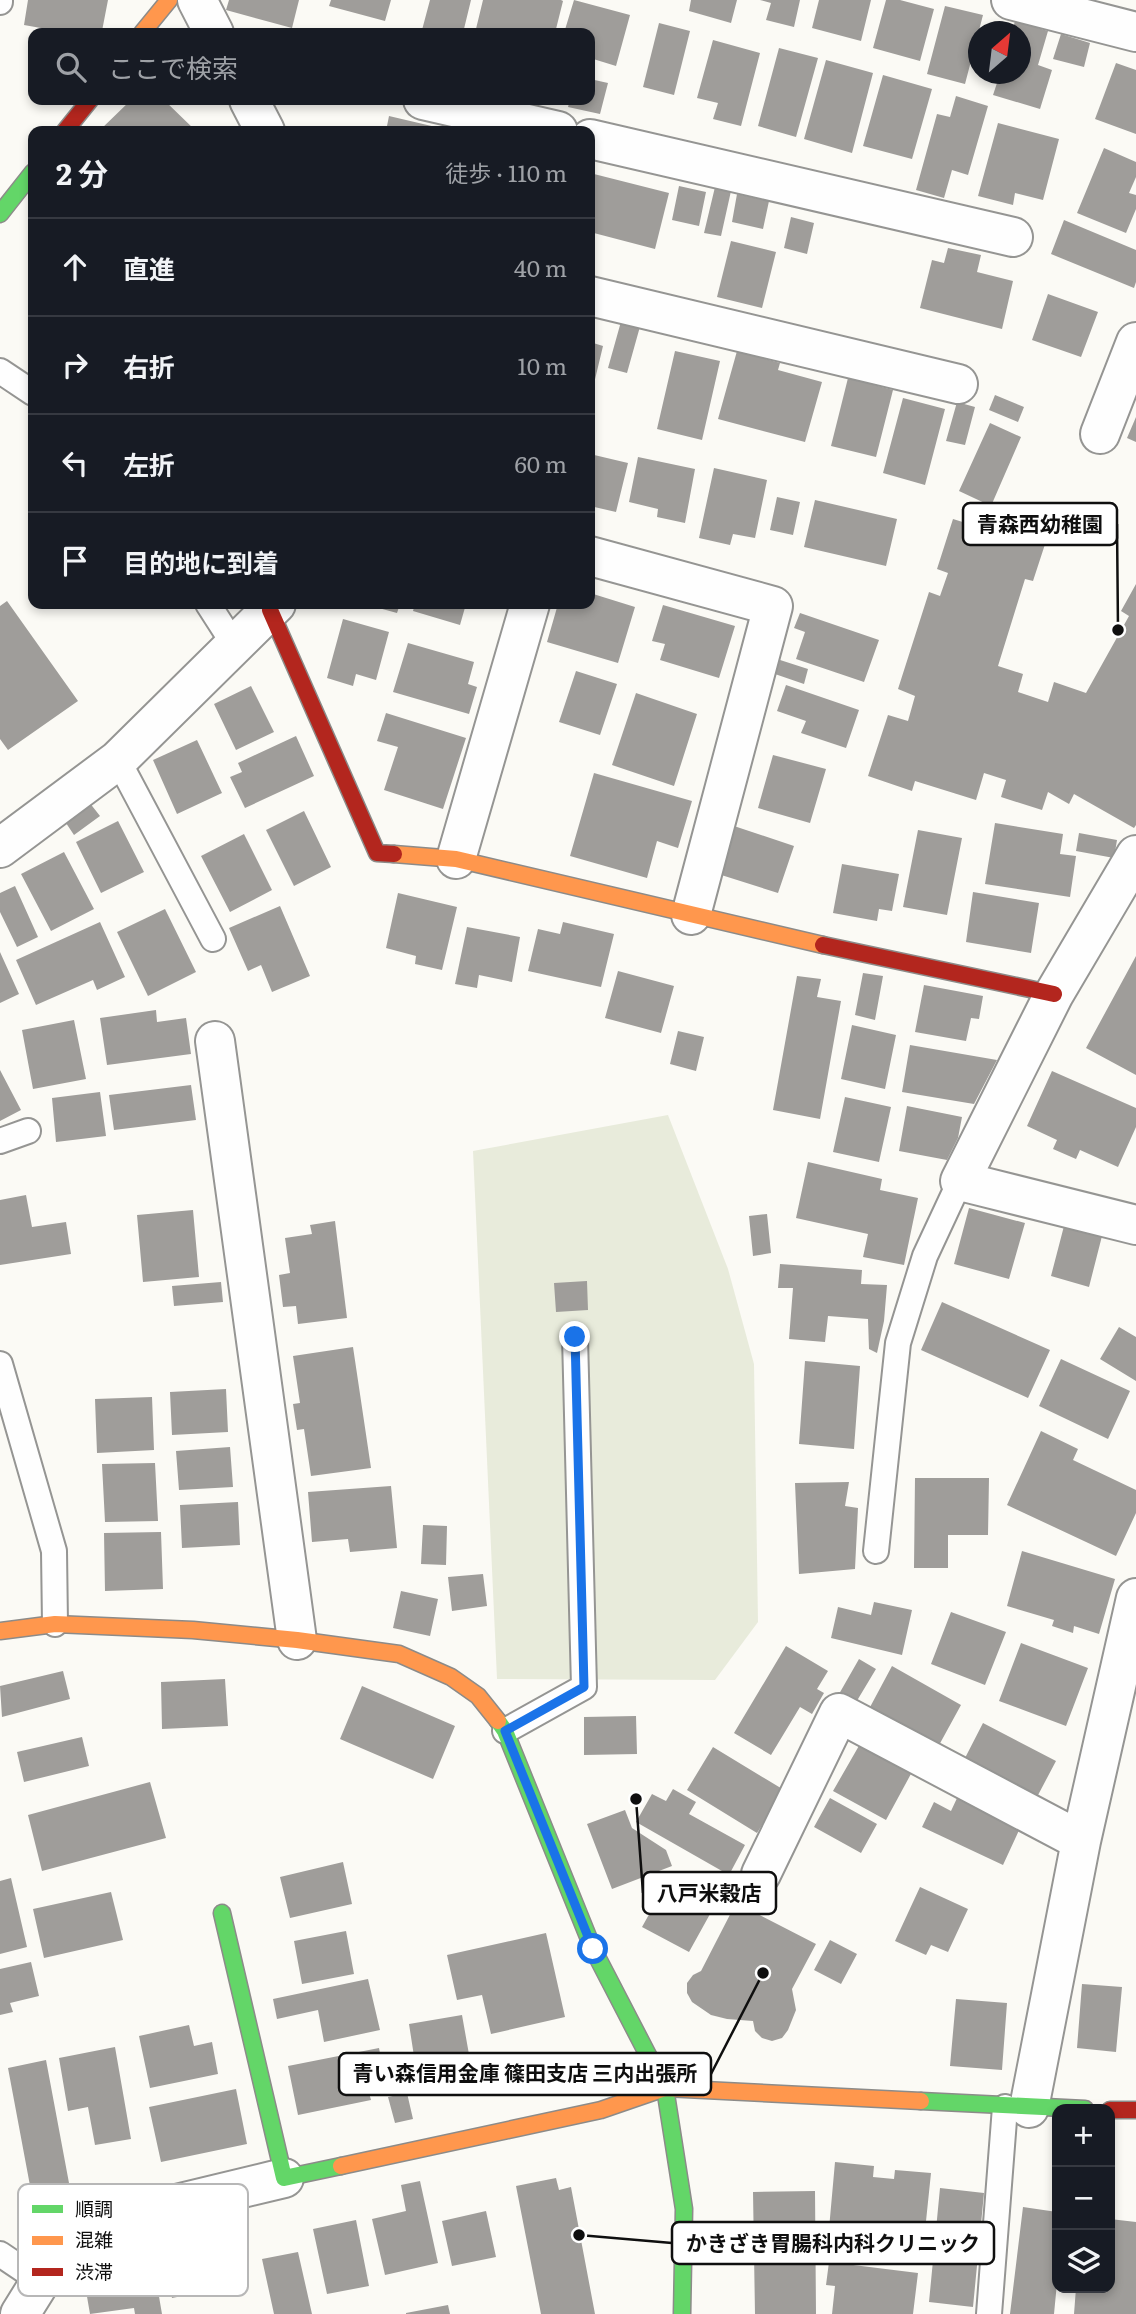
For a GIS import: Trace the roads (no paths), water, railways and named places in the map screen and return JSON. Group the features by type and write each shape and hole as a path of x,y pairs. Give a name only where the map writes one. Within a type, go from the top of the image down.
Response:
{"street":[{"path":"146,28 169,0"},
{"path":"197,0 211,28"},
{"path":"1012,0 1136,32"},
{"path":"69,126 86,105"},
{"path":"252,105 262,126"},
{"path":"445,105 536,126"},
{"path":"595,140 1013,237"},
{"path":"0,214 28,178"},
{"path":"595,297 958,384"},
{"path":"1100,434 1136,342"},
{"path":"595,557 773,606 691,915"},
{"path":"0,848 118,760 271,609"},
{"path":"274,609 377,853 456,859 691,915 1054,994"},
{"path":"456,859 529,609"},
{"path":"1136,855 1054,994 960,1181 1136,1225"},
{"path":"215,1041 297,1640"},
{"path":"1017,2107 1134,1614"},
{"path":"0,1631 55,1624 193,1630 297,1640 399,1654 451,1677 478,1696 505,1731 593,1949 665,2088 684,2209 682,2314"},
{"path":"761,1874 839,1713 1081,1841"},
{"path":"222,1913 285,2178"},
{"path":"248,2187 601,2110 665,2088 1052,2108"},
{"path":"1115,2110 1136,2110"},
{"path":"20,2314 31,2296"}],"lane":[{"path":"0,370 28,390"},
{"path":"211,609 235,646"},
{"path":"118,760 213,939"},
{"path":"0,1141 28,1130"},
{"path":"876,1551 898,1343 925,1256 960,1181"},
{"path":"505,1731 584,1687 575,1337"},
{"path":"0,1364 54,1550 55,1624"},
{"path":"989,2314 1017,2107"},
{"path":"0,2254 18,2266"}],"place":[{"name":"青森西幼稚園","path":"1118,630"},
{"name":"八戸米穀店","path":"636,1799"},
{"name":"青い森信用金庫 篠田支店 三内出張所","path":"763,1973"},
{"name":"かきざき胃腸科内科クリニック","path":"579,2235"}]}
